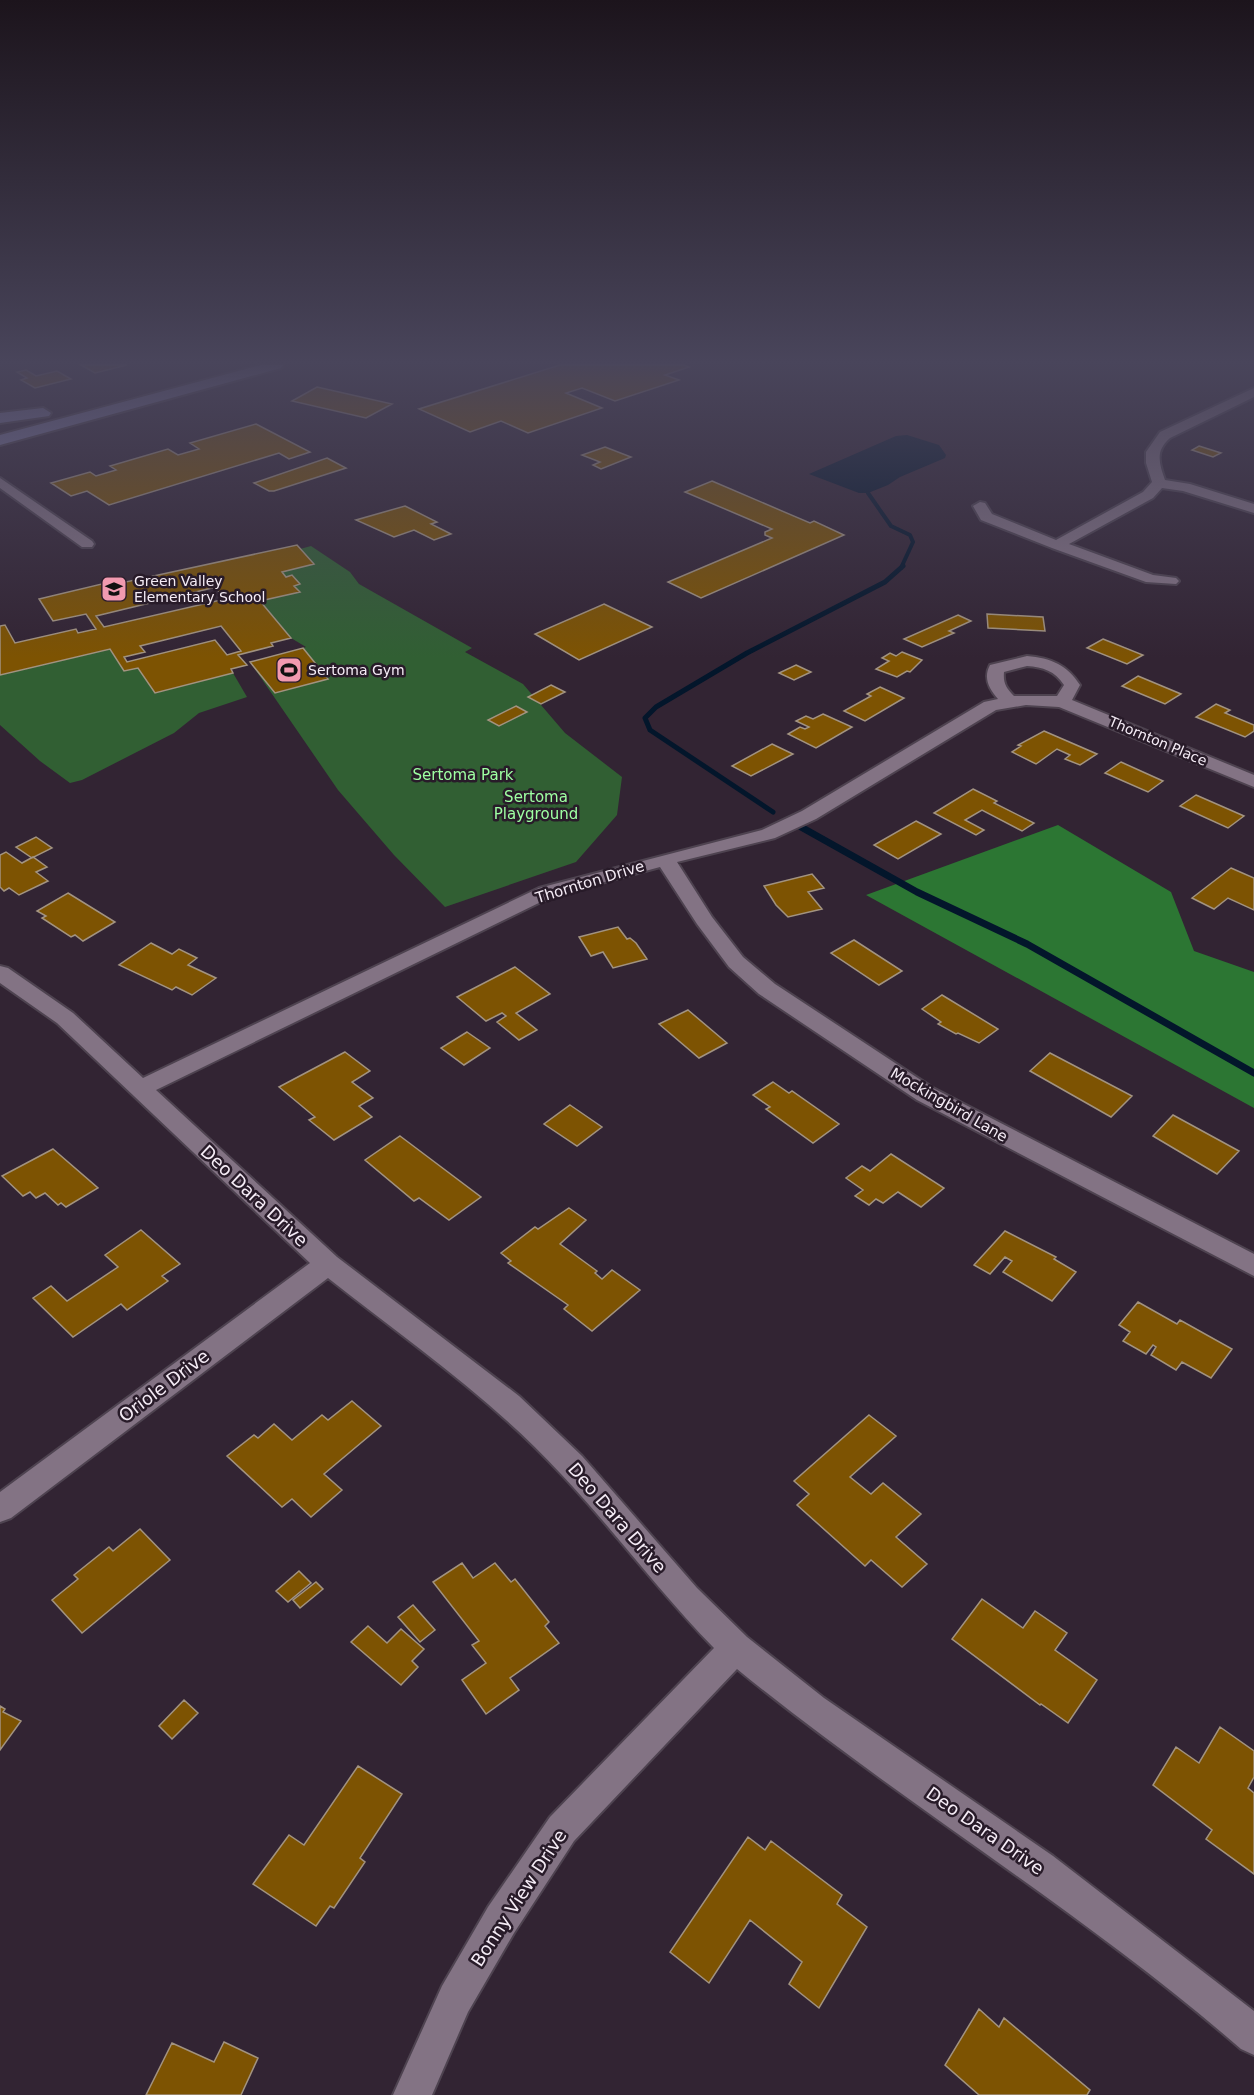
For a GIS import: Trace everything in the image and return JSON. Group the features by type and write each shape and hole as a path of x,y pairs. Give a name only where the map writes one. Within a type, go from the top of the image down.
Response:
{"street":[{"path":"1153,463 1159,483"},
{"path":"0,482 87,544"},
{"path":"1159,483 1185,487 1254,509"},
{"path":"1057,545 1148,495 1159,483"},
{"path":"980,506 986,517 1057,545 1150,579 1171,581"},
{"path":"1009,700 998,690 994,679 996,669 1018,661 1032,661 1048,664 1067,675 1072,685 1062,702"},
{"name":"Thornton Drive","path":"139,1089 546,892 768,834 809,815 990,706 1009,700 1062,702"},
{"name":"Thornton Place","path":"1062,702 1254,782"},
{"name":"Mockingbird Lane","path":"666,860 704,920 736,962 767,989 925,1094 1254,1266"},
{"name":"Deo Dara Drive","path":"0,974 65,1018 328,1264 509,1404 572,1466 686,1598 736,1648 812,1709 1040,1869 1254,2036"},
{"name":"Oriole Drive","path":"0,1509 328,1264"},
{"name":"Bonny View Drive","path":"412,2095 455,1999 501,1920 562,1829 736,1648"}],"green space":[{"name":"Sertoma Park","path":"311,546 350,572 359,584 472,648 465,652 523,684 565,733 622,777 617,815 576,862 445,907 394,855 338,790 250,662 306,647 291,638 260,601 299,591 294,586 300,584 292,575 286,577 282,572 314,564 300,549"},
{"path":"110,649 124,671 138,668 155,693 233,673 247,697 199,713 174,733 82,780 70,783 40,761 0,725 0,675"},
{"path":"1058,825 1171,892 1194,951 1254,972 1254,1108 866,895"}],"water":[{"path":"835,463 934,463 868,493 859,493 809,474"}],"building":[{"path":"121,463 247,463 109,505 87,491 71,496 51,483 90,472 96,476 116,470 110,466"},
{"path":"313,463 336,463 346,468 274,491 269,491 254,483"},
{"path":"598,463 617,463 601,469 593,465"},
{"path":"712,481 844,535 701,598 668,582 772,538 765,535 765,532 772,529 685,492"},
{"path":"405,506 437,522 431,524 451,534 434,540 414,530 394,537 356,520"},
{"name":"Green Valley Elementary School","path":"297,545 314,564 282,572 286,577 292,575 300,584 294,586 300,592 260,601 291,638 271,643 273,646 238,655 247,665 231,669 233,673 155,693 138,668 124,671 110,649 0,675 0,626 5,625 15,643 76,629 78,633 96,629 86,614 53,621 39,599 110,582 112,585","holes":["216,588 222,596 232,593 234,597 104,627 96,616","221,626 241,651 227,655 215,640 127,662 124,657 145,652 140,646"]},
{"path":"604,604 652,627 579,660 535,634"},
{"path":"987,614 1043,617 1045,631 988,628"},
{"path":"958,615 971,621 949,631 954,633 922,647 904,639"},
{"path":"1103,639 1143,655 1127,664 1087,648"},
{"name":"Sertoma Gym","path":"303,648 328,679 275,693 250,662"},
{"path":"902,652 922,660 910,672 907,671 897,677 876,669 889,661 882,658 890,653 896,656"},
{"path":"796,665 811,672 794,680 779,673"},
{"path":"1138,676 1181,694 1165,704 1122,686"},
{"path":"551,685 565,692 541,704 528,697"},
{"path":"880,687 904,698 865,721 844,711 871,696 867,694"},
{"path":"1216,704 1230,710 1225,713 1254,725 1254,731 1245,737 1196,717"},
{"path":"516,706 527,712 499,726 488,720"},
{"path":"823,714 852,727 816,748 788,734 800,727 805,729 809,727 796,721 806,716 813,719"},
{"path":"1044,731 1097,754 1080,765 1065,759 1070,755 1057,749 1036,764 1012,752 1021,746 1018,745"},
{"path":"772,744 793,754 751,776 732,766"},
{"path":"1121,762 1163,781 1148,792 1105,773"},
{"path":"973,789 997,801 994,803 1034,823 1022,831 982,810 965,820 984,830 976,835 934,813"},
{"path":"1196,795 1244,816 1228,828 1180,806"},
{"path":"916,821 941,834 898,859 874,845"},
{"path":"36,837 52,848 32,858 16,847"},
{"path":"6,852 22,863 33,857 47,867 36,872 48,881 19,895 9,888 4,891 0,887 0,855"},
{"path":"1231,868 1254,878 1254,910 1228,898 1214,909 1192,898"},
{"path":"812,874 824,888 808,892 822,909 788,917 776,905 764,886"},
{"path":"68,893 115,922 83,941 75,935 71,937 42,918 46,916 37,911"},
{"path":"618,927 627,939 630,938 636,943 647,959 613,968 603,952 591,956 579,937"},
{"path":"854,940 902,971 879,985 831,953"},
{"path":"151,943 172,954 179,949 197,958 188,965 216,978 192,995 176,987 172,990 119,965"},
{"path":"515,967 550,994 516,1013 537,1030 519,1040 497,1022 506,1016 502,1013 486,1021 457,997"},
{"path":"942,995 998,1029 979,1043 938,1024 941,1022 922,1009"},
{"path":"688,1010 727,1043 699,1058 659,1024"},
{"path":"467,1032 490,1048 464,1065 441,1048"},
{"path":"345,1052 370,1071 352,1082 373,1098 359,1106 372,1117 334,1140 309,1120 315,1117 279,1087"},
{"path":"1050,1053 1132,1096 1111,1117 1030,1071"},
{"path":"773,1082 789,1093 792,1091 839,1124 813,1143 766,1109 770,1107 753,1095"},
{"path":"570,1105 602,1127 577,1146 544,1124"},
{"path":"1173,1115 1239,1151 1217,1174 1153,1136"},
{"path":"400,1136 481,1197 449,1220 419,1198 414,1201 365,1160"},
{"path":"53,1149 98,1188 66,1207 61,1203 58,1205 45,1193 36,1198 30,1192 23,1196 2,1176"},
{"path":"891,1154 944,1188 921,1207 898,1192 883,1203 876,1199 869,1205 855,1196 863,1190 846,1178 862,1166 870,1171"},
{"path":"569,1208 586,1220 560,1244 597,1271 595,1273 602,1279 612,1270 640,1290 592,1331 564,1309 568,1305 508,1263 511,1261 501,1253 535,1227 538,1229"},
{"path":"141,1230 180,1264 162,1276 168,1281 127,1310 121,1304 73,1337 33,1298 51,1286 67,1301 118,1267 105,1255"},
{"path":"1005,1231 1056,1257 1054,1259 1076,1272 1052,1301 1003,1272 1012,1261 1005,1257 990,1274 974,1265"},
{"path":"1138,1302 1177,1324 1180,1320 1232,1349 1211,1378 1182,1362 1176,1370 1151,1355 1156,1347 1153,1345 1146,1354 1123,1341 1130,1332 1119,1325"},
{"path":"352,1401 381,1426 324,1474 342,1490 311,1517 292,1499 282,1507 227,1456 254,1435 258,1438 274,1424 292,1440 322,1415 328,1420"},
{"path":"869,1415 896,1436 850,1477 871,1494 883,1483 921,1514 896,1537 927,1564 902,1587 871,1560 865,1566 797,1505 809,1494 794,1481"},
{"path":"140,1529 170,1560 82,1633 52,1600 78,1579 74,1575 109,1547 113,1551"},
{"path":"462,1563 473,1578 495,1563 511,1582 515,1579 549,1622 545,1626 559,1643 510,1678 519,1690 486,1714 462,1680 486,1663 472,1645 479,1641 433,1582"},
{"path":"299,1571 311,1583 288,1602 276,1591"},
{"path":"316,1582 323,1589 300,1608 293,1600"},
{"path":"982,1599 1023,1628 1035,1611 1067,1633 1055,1650 1097,1680 1068,1723 1040,1705 952,1639"},
{"path":"413,1605 435,1630 420,1642 398,1617"},
{"path":"368,1626 387,1643 401,1629 424,1649 412,1661 418,1667 401,1685 351,1642"},
{"path":"184,1700 198,1713 172,1739 159,1726"},
{"path":"0,1706 5,1709 3,1712 21,1721 0,1750"},
{"path":"1220,1727 1254,1751 1254,1777 1248,1788 1254,1793 1254,1874 1206,1839 1212,1830 1153,1785 1176,1747 1199,1763"},
{"path":"358,1766 402,1794 360,1858 365,1862 334,1908 330,1906 316,1926 253,1884 289,1835 304,1845"},
{"path":"748,1837 765,1850 771,1841 842,1895 837,1904 867,1927 819,2008 789,1984 802,1962 750,1920 709,1983 670,1952"},
{"path":"979,2009 999,2027 1004,2018 1090,2090 1087,2095 979,2095 945,2065"},
{"path":"224,2042 258,2058 241,2095 146,2095 172,2043 214,2062"}],"waterway":[{"path":"868,493 891,526 910,535 913,542 901,568"},
{"path":"773,812 650,730 645,718 656,707 747,653 885,582 901,568"},
{"path":"801,827 917,892 1027,944 1254,1073"}],"place":[{"name":"Green Valley Elementary School","path":"114,589"},
{"name":"Sertoma Gym","path":"289,670"}],"park label":[{"name":"Sertoma Playground","path":"536,806"}]}
